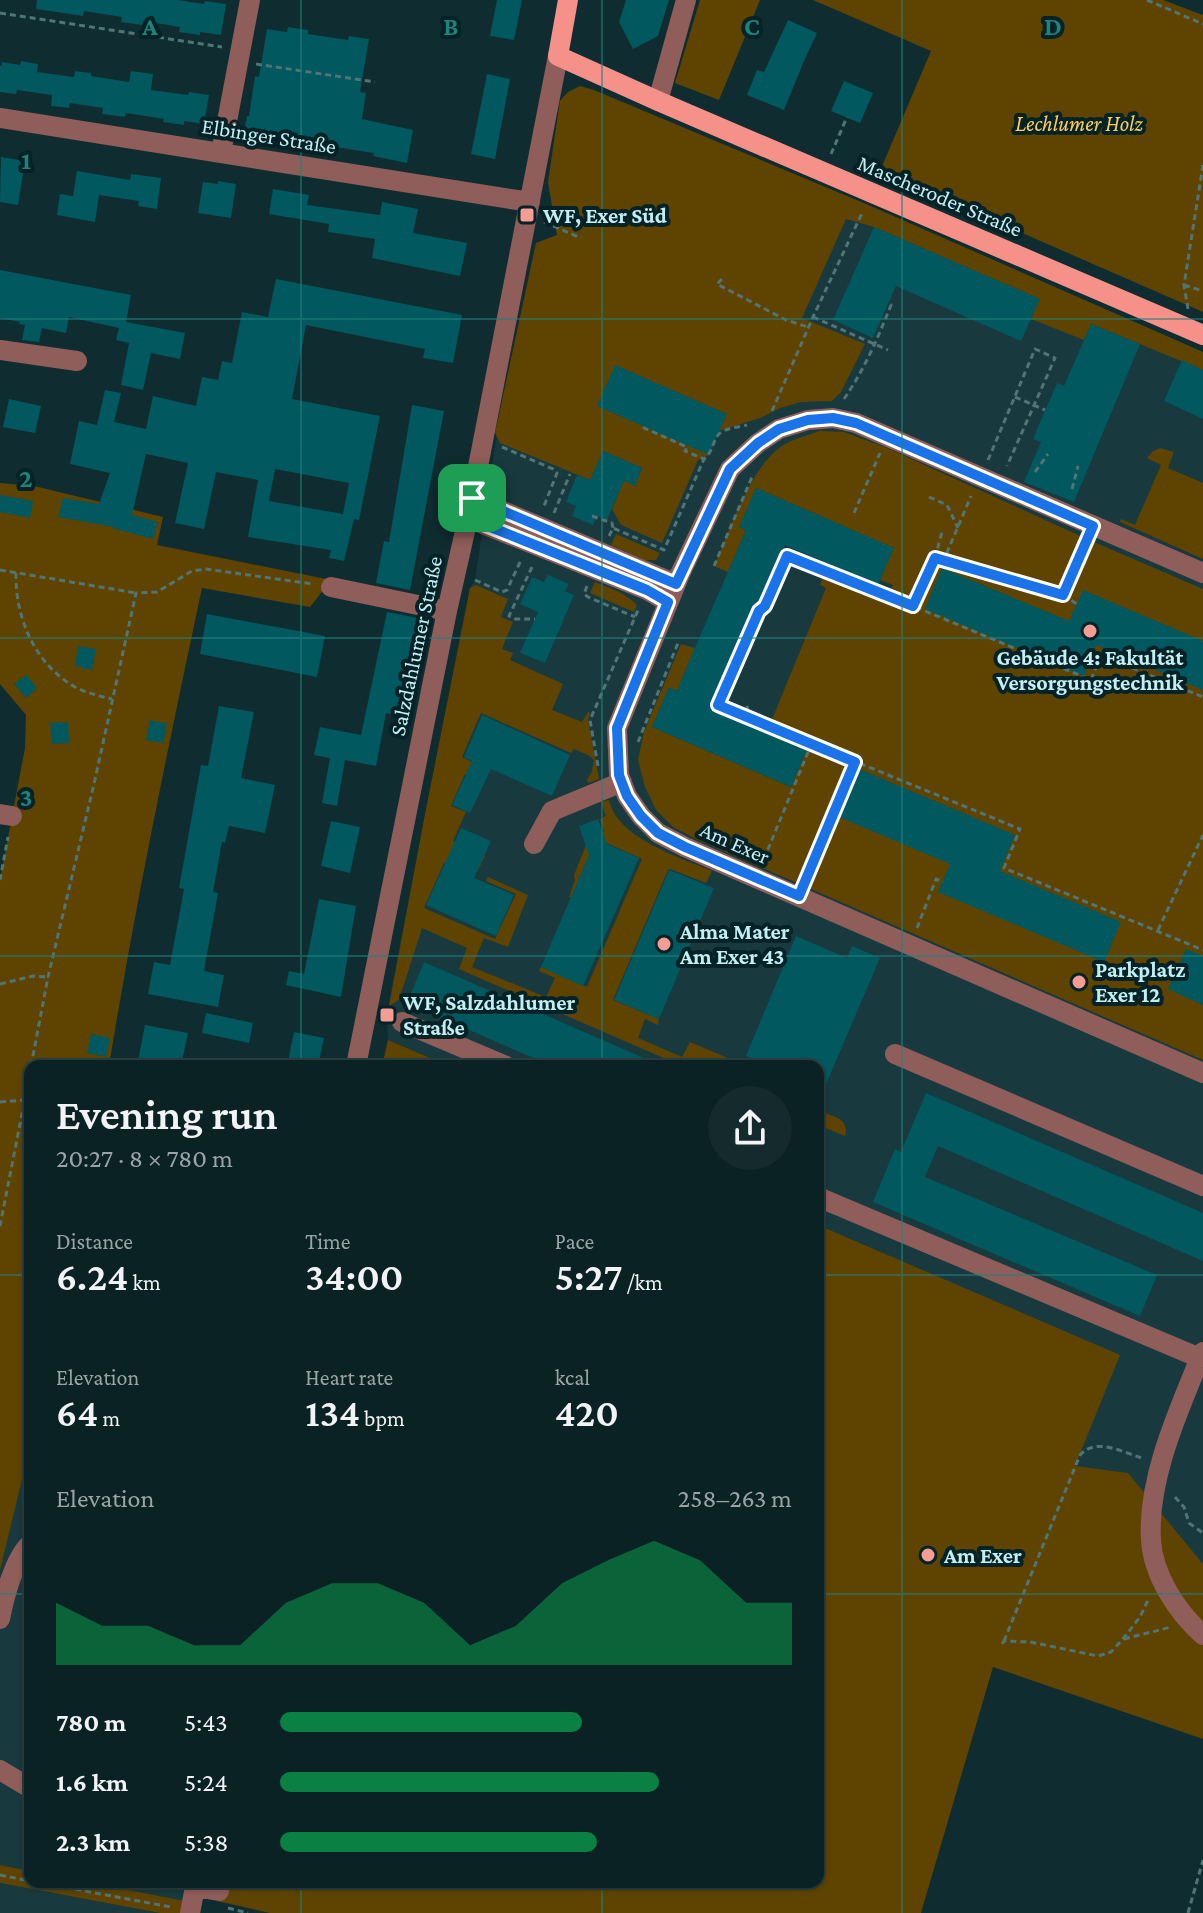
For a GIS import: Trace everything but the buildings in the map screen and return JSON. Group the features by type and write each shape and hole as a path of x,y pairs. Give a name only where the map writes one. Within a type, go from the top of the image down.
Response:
{"main road":[{"name":"Salzdahlumer Straße","path":"558,56 568,0"},
{"name":"Mascheroder Straße","path":"558,56 1196,332"}],"street":[{"path":"221,153 250,0"},
{"path":"658,101 686,0"},
{"name":"Salzdahlumer Straße","path":"357,1060 558,56"},
{"name":"Elbinger Straße","path":"0,118 221,153 528,209"},
{"path":"0,350 77,361"},
{"name":"Am Exer","path":"1203,573 1093,526 983,471 856,423 833,418 808,420 779,429 758,443 730,469 672,593 617,728 619,775 627,796 658,833 1203,1073"},
{"path":"470,508 647,590 672,593"},
{"path":"331,587 447,611"},
{"path":"534,844 552,811 622,782"},
{"path":"402,1022 492,1060"},
{"path":"895,1054 1203,1186"},
{"path":"824,1199 1202,1355 1161,1463 1151,1518 1151,1542 1157,1567 1173,1599 1196,1629"},
{"path":"0,1619 15,1567 24,1549"},
{"path":"0,1770 24,1784"},
{"path":"190,1912 195,1888"},
{"path":"209,1888 219,1891"}],"path":[{"path":"1147,0 1203,24"},
{"path":"0,13 375,82"},
{"path":"829,158 847,117"},
{"path":"1196,332 1184,285 1203,165"},
{"path":"528,209 581,238"},
{"path":"779,429 771,413 860,218"},
{"path":"722,279 717,284 786,320 808,327"},
{"path":"1184,285 1203,291"},
{"path":"840,405 875,344 891,305 888,304"},
{"path":"813,317 888,350"},
{"path":"943,562 1035,349 1055,358 1004,473"},
{"path":"1015,397 1045,410"},
{"path":"613,528 664,550 704,459 685,451 687,446 645,427"},
{"path":"854,513 883,446"},
{"path":"501,447 557,473 541,512"},
{"path":"1035,472 1048,454"},
{"path":"1072,489 1078,466"},
{"path":"714,566 756,470"},
{"path":"552,517 570,474"},
{"path":"929,497 947,505 958,528"},
{"path":"589,523 593,515 612,523 608,540"},
{"path":"1063,595 1093,526"},
{"path":"913,606 937,553 942,532"},
{"path":"467,580 475,580 502,592 507,590 523,555"},
{"path":"755,719 718,705 787,556 946,618 1091,680 1101,655 1203,697"},
{"path":"935,558 1063,595 1077,604"},
{"path":"535,559 509,616 535,619"},
{"path":"805,570 810,566"},
{"path":"830,574 833,566"},
{"path":"0,570 136,593 157,592 192,571 206,569 331,587"},
{"path":"16,573 18,609 41,657 73,686 112,699"},
{"path":"587,582 584,594 588,597 658,627"},
{"path":"32,1060 48,977 136,593"},
{"path":"638,746 640,734 678,643"},
{"path":"747,706 748,713 765,726 1020,829 1004,868 1159,928 1203,950"},
{"path":"759,870 811,745"},
{"path":"799,896 855,762"},
{"path":"0,880 6,815"},
{"path":"1159,928 1203,835"},
{"path":"911,945 936,879 943,882"},
{"path":"0,984 33,976 48,977"},
{"path":"0,1102 24,1100"},
{"path":"0,1226 24,1105"},
{"path":"1157,1567 1149,1601 1111,1652 1098,1656 1030,1642 1003,1643 1080,1455 1086,1448 1103,1446 1161,1463"},
{"path":"1155,1487 1175,1497 1184,1507 1189,1523 1203,1533"},
{"path":"1123,1639 1159,1629 1196,1629"},
{"path":"1188,1913 1203,1860"},
{"path":"0,1875 24,1880"},
{"path":"67,1888 190,1912"}],"shaded area":[{"path":"580,86 866,204 1203,352 1203,1564 1074,1466 1119,1356 824,1228 824,1060 435,1060 388,1040 387,1015 391,992 470,588 475,580 501,408 536,243 557,235 548,182 560,101"},
{"path":"24,1470 24,1870 0,1865 0,1567"},
{"path":"0,1883 160,1913 0,1913"},
{"path":"119,1888 188,1888 185,1901"}],"green space":[{"path":"700,0 760,0 719,100 675,83"},
{"name":"Lechlumer Holz","path":"813,0 1163,0 1203,15 1203,312 880,171 931,51"},
{"path":"580,86 866,204 1203,352 1203,370 1091,324 1084,340 1031,319 1039,299 874,227 846,219 802,318 865,344 841,392 832,401 801,402 719,431 709,455 698,460 662,543 621,525 612,509 619,493 615,491 615,477 635,485 642,468 603,451 596,468 595,482 500,443 495,433 536,243 557,235 548,182 560,101"},
{"path":"820,431 844,432 887,448 1203,589 1203,1060 696,839 673,827 656,810 645,787 638,760 644,732 681,644 695,648 677,691 669,688 652,727 791,787 811,741 771,722 826,588 820,585 825,572 845,586 885,602 893,585 880,580 893,548 756,488 740,527 746,530 728,572 714,566 734,517 762,466 785,444"},
{"path":"1160,448 1174,452 1168,468 1203,483 1203,559 1120,522 1121,519 1135,525 1161,465 1147,458"},
{"path":"0,483 34,486 163,517 157,545 331,580 310,607 202,588 152,827 110,1060 24,1060 24,1472 0,1570 0,880 25,748 26,715 0,684"},
{"path":"616,534 660,553 656,560 645,560 611,545"},
{"path":"595,582 632,601 637,605 634,612 590,593"},
{"path":"476,585 508,599 501,617 513,622 502,649 513,653 510,660 563,684 552,710 582,722 590,713 588,720 599,779 588,783 594,760 588,755 574,749 571,753 481,713 462,757 485,768 479,779 465,774 451,806 466,812 453,841 485,856 474,874 444,863 424,908 495,939 516,894 486,881 488,877 528,895 508,947 484,938 472,967 546,997 555,978 539,971 541,967 587,987 642,859 600,840 573,898 569,897 587,843 584,841 604,832 600,819 606,816 601,802 609,800 614,813 636,835 712,871 706,883 668,870 613,1000 659,1019 658,1025 645,1019 638,1038 682,1057 690,1042 733,1060 668,1060 459,969 467,948 422,928 399,1000 389,1006 470,588"},
{"path":"388,1040 435,1060 383,1060"},
{"path":"824,1113 842,1121 845,1136 824,1127"},
{"name":"Am Exer","path":"824,1228 1120,1355 1075,1466 1128,1473 1203,1564 1203,1739 993,1667 921,1913 270,1913 217,1901 220,1888 824,1888"},
{"path":"0,1865 24,1870 24,1888 0,1883"},
{"path":"27,1888 119,1888 185,1901 182,1913 160,1913"}],"place":[{"name":"WF, Exer Süd","path":"527,215"},
{"name":"Gebäude 4: Fakultät Versorgungstechnik","path":"1090,631"},
{"name":"Alma Mater Am Exer 43","path":"664,944"},
{"name":"Parkplatz Exer 12","path":"1079,982"},
{"name":"WF, Salzdahlumer Straße","path":"387,1015"},
{"name":"Am Exer","path":"928,1555"}],"route":[{"path":"833,418 856,423 1093,526 1063,595 935,558 913,606 787,556 718,705 855,762 799,896 658,833 627,796 619,775 617,728 668,602 647,590 468,518 472,498 676,584 730,469 758,443 779,429 808,420 833,418"}]}
